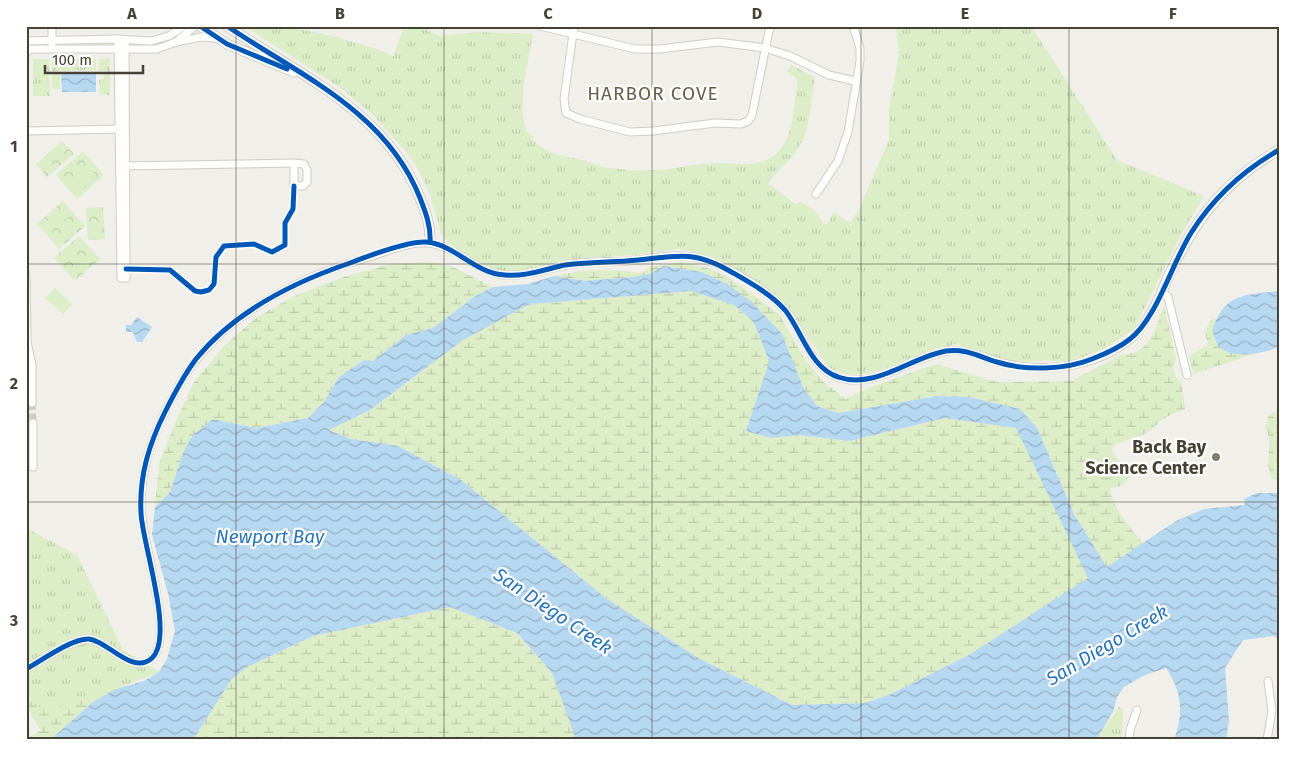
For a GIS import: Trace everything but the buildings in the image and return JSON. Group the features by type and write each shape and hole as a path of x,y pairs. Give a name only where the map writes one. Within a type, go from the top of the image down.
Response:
{"street":[{"path":"51,49 52,26"},
{"path":"170,36 176,26"},
{"path":"26,41 52,39 151,41 170,36 184,26"},
{"path":"176,42 195,26"},
{"path":"200,26 218,38 253,56 312,79"},
{"path":"227,26 312,79 357,111 403,164 423,205 431,232 430,242"},
{"path":"540,26 573,30 635,49 660,49 718,42 765,48 790,56 829,75 855,81"},
{"path":"573,30 564,99 566,113 580,119 630,132 672,130 715,123 741,124 748,121 752,115 770,26"},
{"path":"816,194 838,162 845,146 860,48 853,26"},
{"path":"27,51 51,49 157,49 176,42 201,37 218,38"},
{"path":"122,40 123,166 121,278 126,278 123,166"},
{"path":"26,130 123,129"},
{"path":"26,669 70,645 85,640 94,641 134,662 147,661 155,654 159,644 160,618 141,519 143,476 147,453 159,424 181,381 203,351 247,314 279,293 349,263 406,245 430,242 447,249 480,269 506,276 583,262 639,260 672,255 688,255 708,260 730,271 778,303 791,318 821,367 832,375 852,380 873,378 946,351 974,353 1012,366 1057,367 1076,364 1106,353 1133,336 1162,291 1176,258 1211,204 1239,177 1279,150"},
{"path":"123,166 294,164"},
{"path":"26,274 26,342 32,364 32,403"},
{"path":"1162,291 1168,297 1187,375"},
{"path":"33,423 33,467"},
{"path":"1267,740 1272,711 1268,681"},
{"path":"1129,740 1137,710"}],"green space":[{"path":"244,26 287,28 314,32 375,49 393,57 404,26 419,26 439,36 477,32 533,34 523,100 523,113 529,134 540,146 553,153 603,167 624,170 660,170 713,163 750,164 765,161 772,157 785,142 791,124 798,84 796,78 787,72 791,65 815,77 808,122 799,147 768,183 795,204 801,202 814,210 824,225 828,223 834,212 850,223 859,209 889,140 889,109 899,53 896,26 1031,26 1117,160 1204,196 1181,235 1134,329 1106,348 1071,362 1047,360 1025,362 999,359 955,344 882,370 866,374 847,375 828,367 791,311 773,295 727,266 693,252 679,249 636,255 586,258 512,272 489,269 450,244 441,233 430,194 418,169 407,153 373,115 342,89"},
{"path":"110,58 110,95 100,95 99,80 104,79 104,71 99,71 99,59"},
{"path":"33,59 49,59 50,96 33,96"},
{"path":"52,59 96,59 96,70 60,71 60,89 52,89"},
{"path":"62,141 74,154 47,177 36,164"},
{"path":"83,151 104,175 77,199 56,175"},
{"path":"90,168 97,176 79,191 72,183"},
{"path":"63,201 85,226 59,249 37,224"},
{"path":"103,207 105,239 88,240 86,208"},
{"path":"62,208 69,216 51,231 44,223"},
{"path":"79,236 100,259 75,281 54,258"},
{"path":"429,262 451,266 493,287 474,297 433,328 406,335 373,361 339,377 324,402 308,418 256,428 213,419 184,450 170,492 155,507 159,464 174,425 194,382 225,345 256,318 292,297 349,275 392,264"},
{"path":"682,262 705,267 728,277 779,314 806,361 824,382 845,399 871,387 936,364 997,382 1071,381 1123,354 1140,350 1150,339 1164,306 1176,359 1173,368 1177,379 1181,381 1185,409 1166,417 1147,433 1114,445 1112,453 1127,468 1130,476 1121,486 1110,488 1112,496 1118,511 1144,544 1107,567 1075,516 1037,428 1020,409 969,397 938,396 838,413 817,406 803,387 781,334 702,272 664,266 650,274 632,277 586,281 554,276 598,270 641,273 650,267"},
{"path":"55,288 72,304 63,314 45,298"},
{"path":"691,291 734,305 752,320 759,334 769,362 747,430 771,438 799,435 849,441 945,418 1016,428 1089,578 969,655 891,694 865,703 792,705 700,659 607,599 461,480 398,446 351,439 329,429 370,410 463,340 530,304"},
{"path":"1212,318 1216,319 1212,331 1231,352 1254,354 1193,374 1189,356 1208,345 1205,331"},
{"path":"1279,409 1279,480 1272,479 1269,471 1269,441 1265,426 1269,415"},
{"path":"26,528 77,555 123,650 159,672 116,689 93,702 80,698 47,712 30,703 26,705"},
{"path":"450,607 516,633 552,673 576,740 193,740 231,680 247,667 313,636"},
{"path":"80,698 93,702 50,740 26,740 40,730 26,705 31,702 47,712"},
{"path":"1119,707 1123,709 1122,740 1096,740"}],"water":[{"path":"61,72 96,72 96,92 62,92"},
{"name":"Newport Bay","path":"664,266 702,272 727,284 751,301 782,334 803,387 817,406 838,413 938,396 969,397 1020,409 1037,428 1075,516 1107,567 1176,521 1204,509 1245,505 1244,499 1257,493 1279,493 1279,639 1273,636 1243,640 1225,668 1229,721 1226,740 1174,740 1179,720 1180,702 1175,685 1166,668 1145,675 1124,687 1117,697 1113,712 1096,740 576,740 552,673 517,633 450,607 313,636 247,667 231,680 193,740 50,740 93,702 116,689 144,681 159,672 167,659 175,631 168,593 152,535 155,507 170,492 184,450 193,435 213,419 256,428 308,418 324,402 339,377 364,360 373,361 406,335 433,328 474,297 493,287 528,284 554,276 586,281 650,274","holes":["691,291 734,305 752,320 769,362 746,431 771,438 799,435 849,441 945,418 1016,428 1088,578 969,655 891,694 865,703 792,705 700,659 607,599 461,480 398,446 351,439 329,430 370,410 463,340 530,304"]},
{"path":"1279,291 1279,347 1256,353 1239,354 1224,350 1218,345 1212,331 1223,309 1229,303 1246,295"},
{"path":"137,317 152,327 142,342 137,342 133,332 126,332 126,325 131,325"}],"tunnel":[{"path":"32,403 33,423"}],"cycle path":[{"path":"200,26 227,44 287,69"},
{"path":"227,26 338,98 363,118 386,141 405,168 420,198 428,220 430,242"},
{"path":"26,669 74,642 89,639 137,663 145,662 152,658 158,647 160,630 159,610 143,527 141,499 143,473 154,436 183,378 211,342 228,327 266,300 308,279 377,253 418,242 436,244 456,253 484,270 505,275 528,274 573,264 677,256 689,257 714,263 772,298 785,310 820,366 838,377 852,380 879,376 933,354 953,350 1020,367 1057,367 1081,363 1107,353 1126,342 1140,330 1156,304 1184,245 1209,208 1241,176 1279,150"},
{"path":"126,269 170,270 195,291 209,290 214,284 216,257 224,246 254,244 272,252 285,245 285,223 293,209 294,186"}],"place":[{"name":"Back Bay Science Center","path":"1216,457"}],"district":[{"name":"HARBOR COVE","path":"653,93"}],"water label":[{"name":"San Diego Creek","path":"553,611"},
{"name":"San Diego Creek","path":"1107,645"}]}
